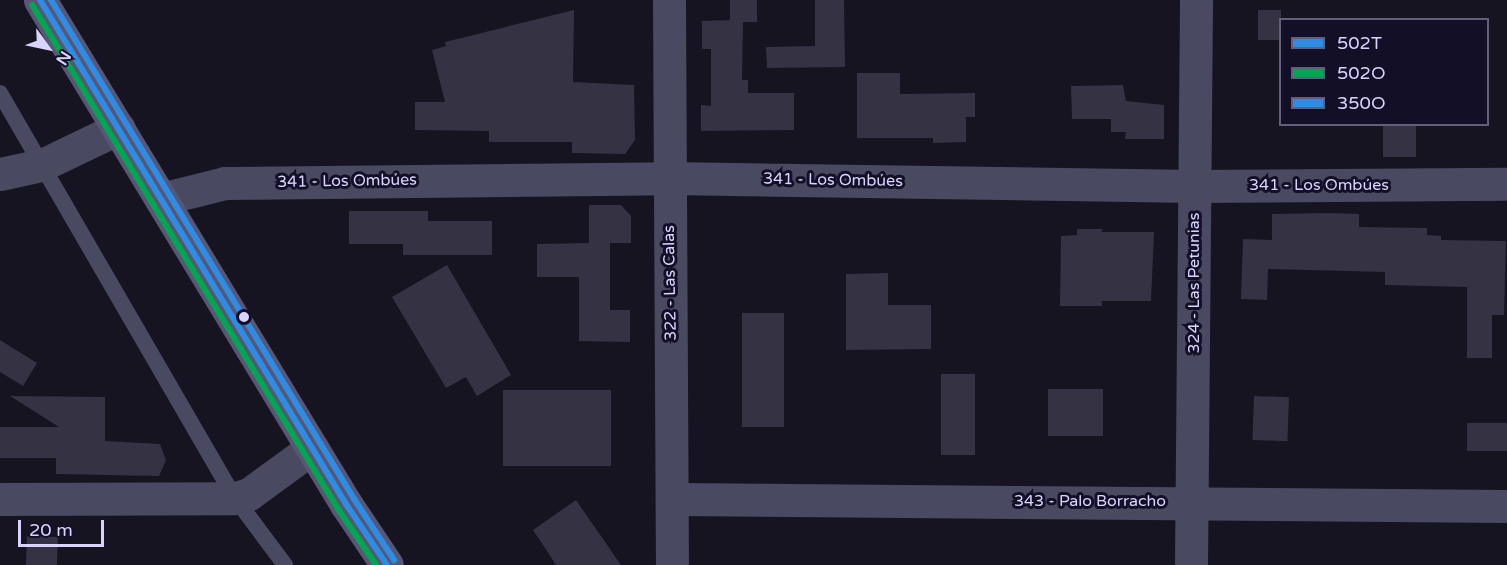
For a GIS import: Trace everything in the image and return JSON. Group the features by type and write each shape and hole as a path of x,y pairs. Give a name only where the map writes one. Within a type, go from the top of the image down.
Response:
{"main road":[{"path":"40,0 312,448 387,565"}],"street":[{"name":"322 - Las Calas","path":"669,0 672,565"},
{"name":"324 - Las Petunias","path":"1191,565 1196,0"},
{"path":"0,174 42,165 119,128"},
{"name":"341 - Los Ombúes","path":"161,199 225,183 670,178 1195,186 1507,184"},
{"path":"0,499 236,498 249,494 312,448"},
{"name":"343 - Palo Borracho","path":"672,499 1507,506"}],"lane":[{"path":"0,93 236,498 285,565"}],"building":[{"path":"730,0 757,0 757,22 743,22 742,80 748,80 748,93 794,93 794,130 701,131 701,105 711,106 711,49 702,49 702,21 730,20"},
{"path":"815,0 844,0 845,67 767,68 766,47 815,46"},
{"path":"574,10 573,82 634,85 635,140 625,154 572,153 572,142 489,142 489,131 415,130 415,102 445,102 432,50 446,46 445,42"},
{"path":"1258,10 1281,10 1279,40 1258,40"},
{"path":"857,73 900,73 900,94 975,93 975,117 966,117 966,142 933,143 933,138 857,138"},
{"path":"1123,85 1126,101 1164,105 1164,139 1125,139 1126,132 1111,132 1111,119 1072,119 1071,86"},
{"path":"1383,126 1416,126 1416,157 1383,157"},
{"path":"589,205 621,205 631,216 631,243 610,243 610,310 630,310 630,342 579,341 579,277 537,277 537,244 589,243"},
{"path":"349,211 428,211 428,221 492,221 492,255 403,255 403,244 349,244"},
{"path":"1272,214 1359,214 1359,227 1427,228 1427,235 1441,236 1441,240 1506,241 1504,315 1492,315 1492,358 1467,358 1467,287 1385,285 1385,272 1268,269 1267,300 1241,299 1243,239 1272,240"},
{"path":"1077,229 1102,229 1102,232 1154,232 1151,301 1102,301 1102,306 1060,306 1061,236 1077,235"},
{"path":"447,265 511,375 477,396 466,377 446,388 392,297"},
{"path":"888,273 888,305 931,305 931,349 846,350 846,274"},
{"path":"742,313 784,313 784,427 742,427"},
{"path":"0,340 37,363 23,386 0,372"},
{"path":"941,374 975,374 975,455 941,455"},
{"path":"1048,389 1103,389 1103,436 1048,436"},
{"path":"503,390 611,390 611,466 503,466"},
{"path":"10,396 105,397 105,441 160,444 166,460 159,476 56,474 56,458 0,458 0,427 59,427"},
{"path":"1254,396 1289,397 1287,441 1252,440"},
{"path":"1467,423 1507,423 1507,451 1467,451"},
{"path":"576,500 621,565 556,565 533,530"},
{"path":"27,536 58,537 57,565 26,565"}],"transit line":[{"name":"502T","path":"40,0 346,504 387,565"},
{"name":"350O","path":"51,0 354,499 394,560"},
{"name":"502O","path":"32,5 338,509 376,565"}]}
